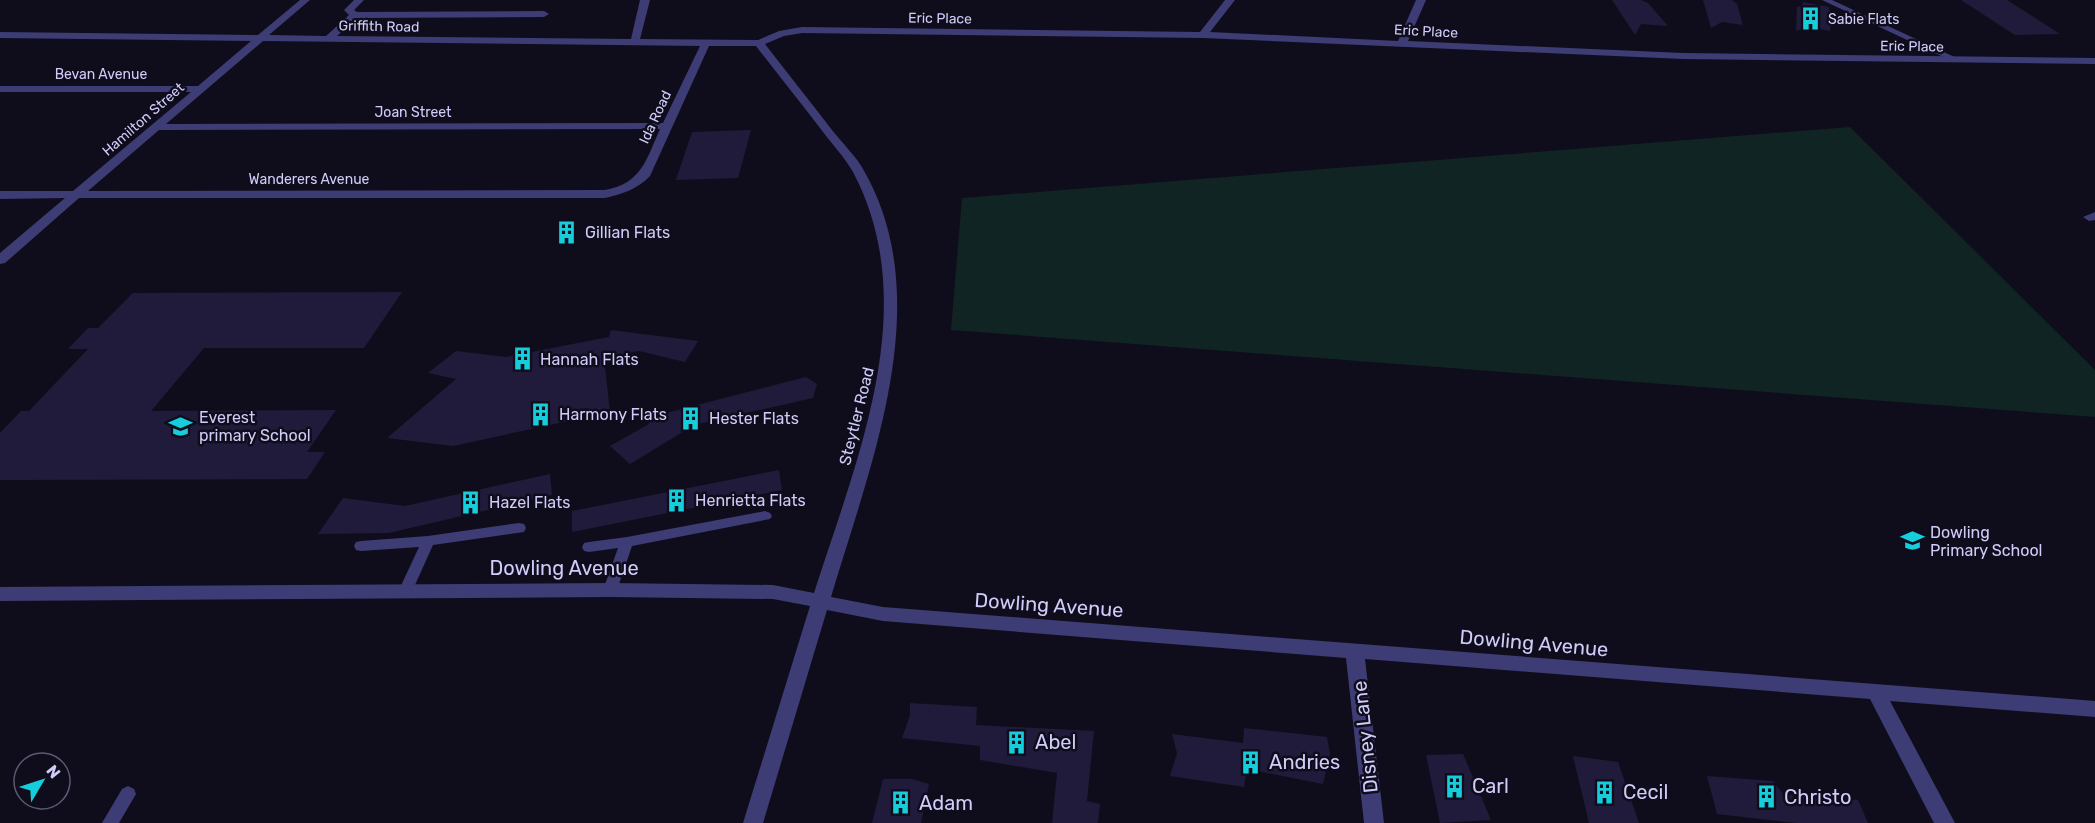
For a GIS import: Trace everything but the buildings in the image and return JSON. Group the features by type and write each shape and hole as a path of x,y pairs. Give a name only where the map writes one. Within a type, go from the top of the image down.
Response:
{"street":[{"name":"Hamilton Street","path":"0,260 305,0"},
{"path":"355,15 349,10 359,0"},
{"path":"635,42 645,0"},
{"path":"1203,35 1230,0"},
{"path":"1402,43 1421,0"},
{"path":"328,39 355,15 544,14"},
{"name":"Eric Place","path":"759,43 782,33 802,30 1203,35 1683,56 2095,61"},
{"name":"Griffith Road","path":"0,35 759,43"},
{"name":"Ida Road","path":"618,191 628,188 644,176 706,43"},
{"name":"Steytler Road","path":"753,823 872,434 886,373 891,328 887,252 873,201 857,169 759,43"},
{"name":"Bevan Avenue","path":"0,89 201,89"},
{"name":"Joan Street","path":"157,127 669,126"},
{"name":"Wanderers Avenue","path":"0,195 605,194 618,191"},
{"name":"Dowling Avenue","path":"0,594 610,590 772,592 872,614 2095,709"},
{"name":"Disney Lane","path":"1355,652 1374,823"},
{"path":"1876,693 1945,823"}],"lane":[{"path":"1826,0 1958,60"},
{"path":"590,547 765,516"},
{"path":"361,546 428,541 519,528"},
{"path":"405,592 428,541"},
{"path":"610,590 627,542"},
{"path":"110,823 128,794"}],"green space":[{"path":"1850,127 2095,370 2095,417 951,330 962,198"}],"place":[{"name":"Sabie Flats","path":"1810,19"},
{"name":"Gillian Flats","path":"567,232"},
{"name":"Hannah Flats","path":"522,359"},
{"name":"Harmony Flats","path":"541,414"},
{"name":"Hester Flats","path":"691,418"},
{"name":"Everest primary School","path":"181,426"},
{"name":"Henrietta Flats","path":"677,500"},
{"name":"Hazel Flats","path":"471,502"},
{"name":"Dowling Primary School","path":"1912,541"},
{"name":"Abel","path":"1017,742"},
{"name":"Andries","path":"1251,762"},
{"name":"Carl","path":"1454,786"},
{"name":"Cecil","path":"1605,792"},
{"name":"Christo","path":"1766,797"},
{"name":"Adam","path":"901,803"}]}
